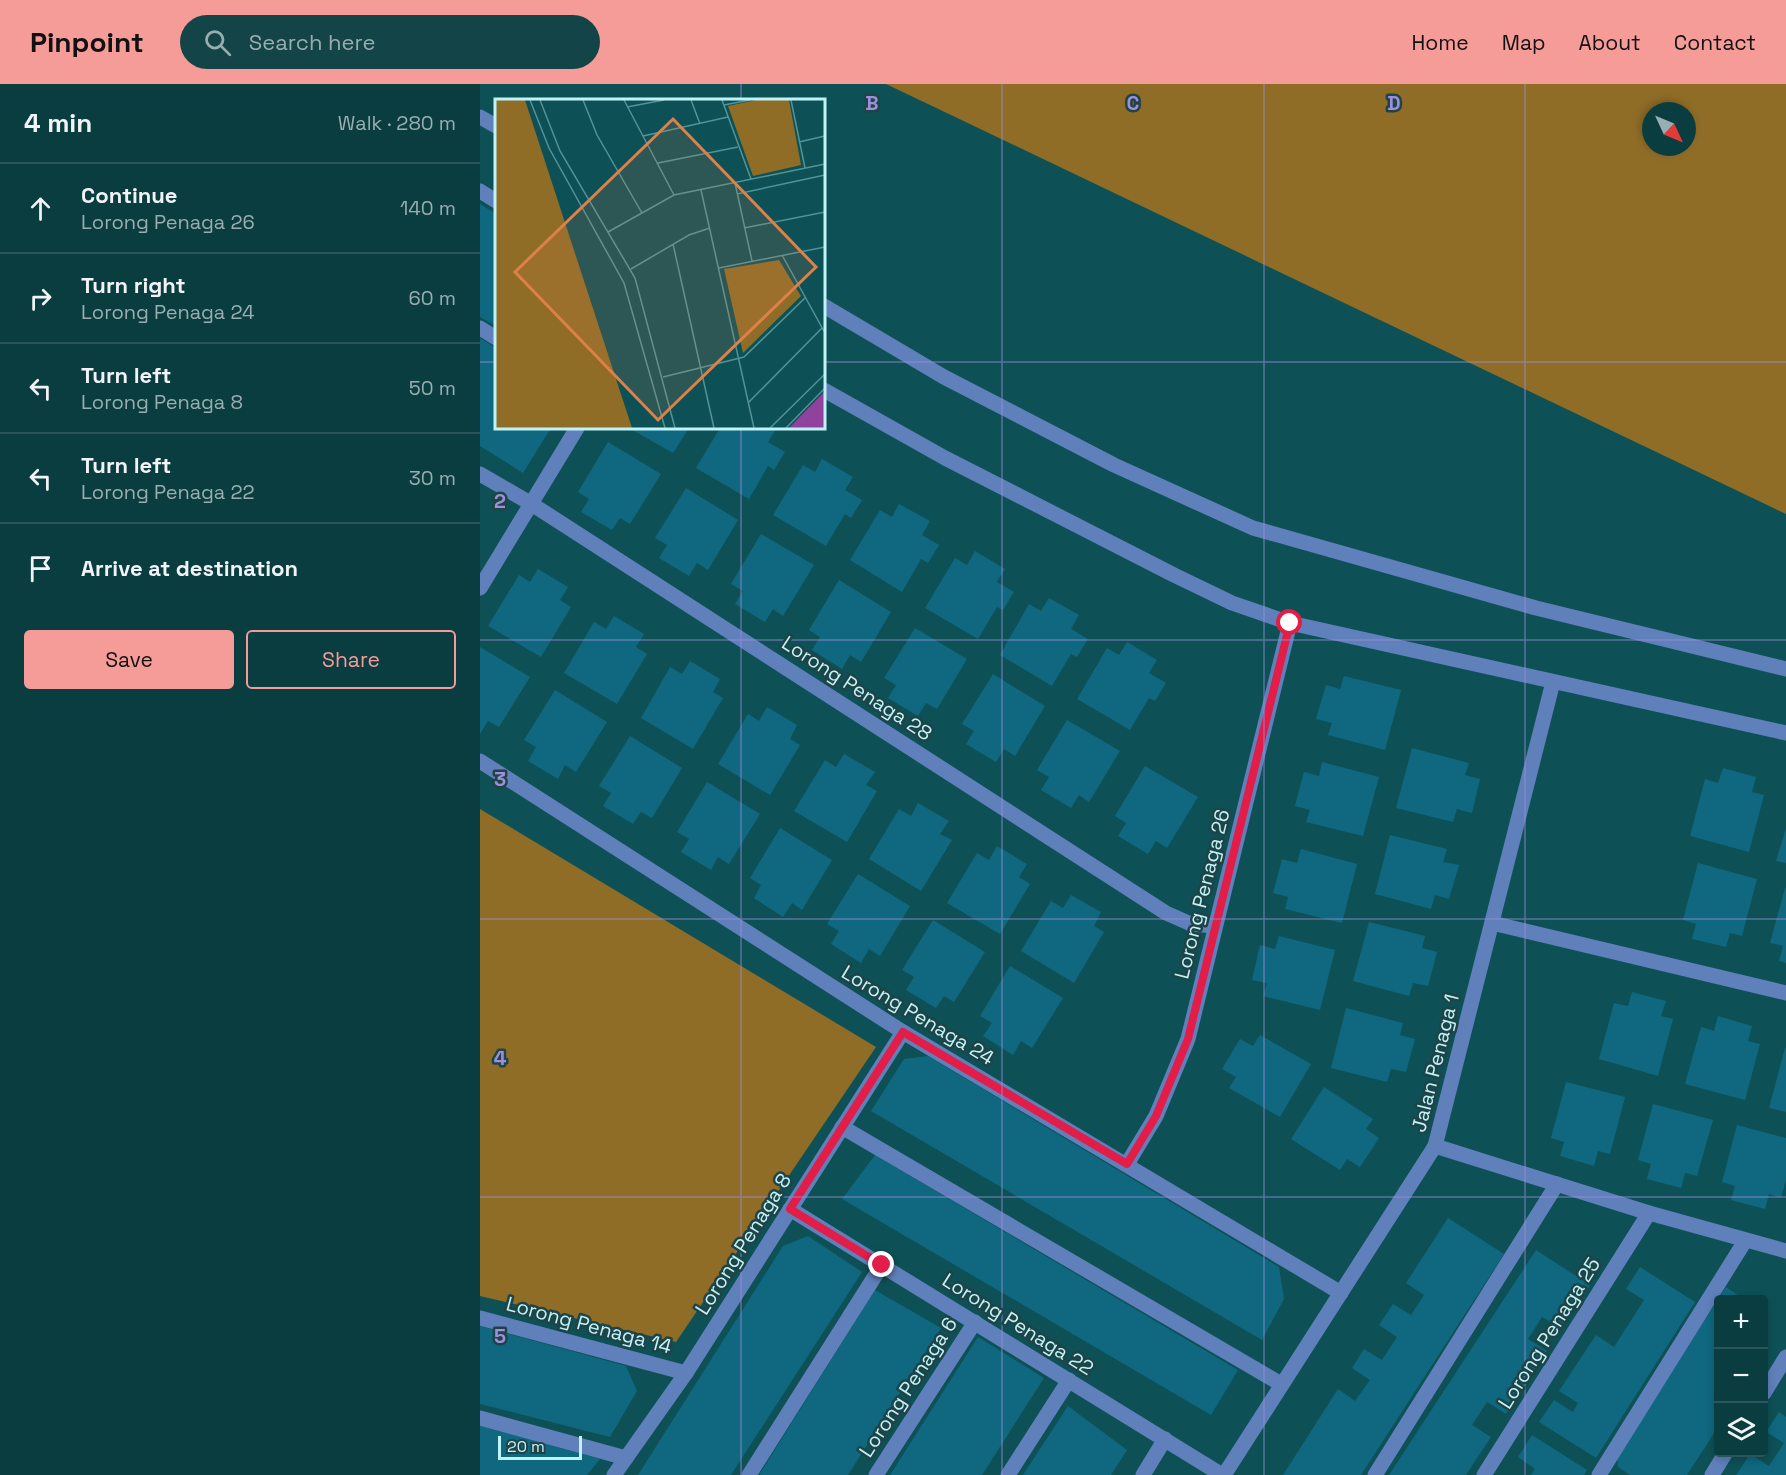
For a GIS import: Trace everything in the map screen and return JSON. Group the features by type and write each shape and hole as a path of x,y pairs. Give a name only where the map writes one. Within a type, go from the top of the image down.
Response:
{"street":[{"path":"480,117 495,125"},
{"path":"480,191 495,200"},
{"path":"825,307 944,377 1104,460 1253,528 1536,608 1786,669"},
{"path":"480,328 495,337"},
{"path":"825,391 945,458 1232,603 1290,623 1786,733"},
{"path":"480,588 576,429"},
{"name":"Lorong Penaga 28","path":"480,474 530,503 1166,913 1191,924 1215,926"},
{"name":"Lorong Penaga 26","path":"1127,1164 1156,1116 1188,1039 1290,623"},
{"name":"Jalan Penaga 1","path":"1223,1475 1435,1146 1554,682"},
{"name":"Lorong Penaga 24","path":"480,761 903,1032 1341,1293"},
{"path":"1492,922 1786,993"},
{"name":"Lorong Penaga 8","path":"614,1475 686,1373 903,1032"},
{"path":"842,1127 1281,1384"},
{"path":"1435,1146 1649,1213 1786,1251"},
{"path":"1375,1475 1557,1184"},
{"name":"Lorong Penaga 22","path":"790,1209 1223,1475"},
{"name":"Lorong Penaga 25","path":"1484,1475 1649,1213"},
{"path":"1601,1474 1745,1241"},
{"path":"748,1475 882,1265"},
{"name":"Lorong Penaga 14","path":"480,1318 686,1373"},
{"name":"Lorong Penaga 6","path":"876,1475 975,1322"},
{"path":"1768,1386 1786,1357"},
{"path":"1008,1475 1069,1380"},
{"path":"480,1418 626,1458"},
{"path":"1143,1475 1165,1439"},
{"path":"1712,1475 1723,1457"}],"shaded area":[{"path":"886,84 1786,84 1786,514"},
{"path":"480,809 876,1047 676,1342 480,1296"}],"building":[{"path":"480,204 495,213 495,325 480,317"},
{"path":"480,338 495,347 495,429 550,429 523,473 480,446"},
{"path":"631,429 688,429 673,453"},
{"path":"719,429 776,429 768,442 785,452 774,470 768,466 749,499 696,468"},
{"path":"608,442 661,474 630,524 620,518 612,530 581,512 589,499 578,492"},
{"path":"822,459 853,477 845,490 862,500 851,518 845,514 826,546 773,515 803,465 815,472"},
{"path":"686,488 738,520 708,570 697,563 689,576 659,558 667,545 655,538"},
{"path":"899,504 930,521 922,535 939,545 928,563 921,559 902,592 850,560 880,510 892,517"},
{"path":"761,534 814,565 783,616 773,609 765,622 735,604 743,591 731,584"},
{"path":"975,551 1005,569 997,582 1014,592 1003,610 997,607 978,639 925,608 955,558 967,565"},
{"path":"538,569 568,587 560,600 571,607 541,657 488,626 519,575 530,582"},
{"path":"839,580 891,612 861,662 850,655 842,669 812,650 820,637 809,630"},
{"path":"1049,598 1079,615 1071,629 1088,639 1077,657 1071,654 1052,686 1000,655 1029,604 1041,611"},
{"path":"614,616 644,634 636,647 647,654 617,704 564,673 594,622 606,629"},
{"path":"915,628 967,659 937,709 926,703 918,716 888,698 896,685 884,678"},
{"path":"1127,642 1157,660 1149,673 1166,683 1155,701 1149,698 1130,730 1077,699 1107,648 1119,655"},
{"path":"480,647 530,677 499,727 488,721 480,734"},
{"path":"690,661 720,679 713,692 723,698 693,749 641,718 670,667 682,674"},
{"path":"993,674 1045,706 1015,756 1004,749 996,762 966,744 974,731 962,724"},
{"path":"1344,676 1401,690 1385,750 1328,735 1332,723 1316,719 1326,685 1340,689"},
{"path":"555,690 607,722 576,772 565,765 558,779 528,761 536,747 524,740"},
{"path":"767,707 797,725 790,739 800,745 770,795 718,764 748,714 759,721"},
{"path":"1067,720 1120,751 1089,802 1079,795 1071,808 1041,790 1049,777 1037,770"},
{"path":"630,736 682,768 652,818 641,812 633,824 603,806 611,793 599,786"},
{"path":"1412,748 1469,763 1465,775 1480,779 1472,813 1457,809 1453,822 1396,808"},
{"path":"844,754 875,772 866,785 877,791 847,842 794,811 825,760 836,767"},
{"path":"1322,762 1379,777 1363,836 1306,822 1310,810 1295,806 1304,772 1319,776"},
{"path":"1145,766 1198,797 1167,848 1156,841 1148,854 1118,836 1126,823 1115,816"},
{"path":"1723,768 1756,777 1752,792 1764,795 1749,852 1690,836 1705,779 1718,783"},
{"path":"707,782 760,814 729,864 718,857 711,870 681,852 689,839 677,832"},
{"path":"918,803 949,821 940,834 952,840 921,891 869,859 899,809 911,816"},
{"path":"780,828 832,860 802,910 792,903 783,917 754,898 761,885 750,878"},
{"path":"1786,828 1786,863 1776,861"},
{"path":"1390,835 1447,849 1443,862 1459,865 1449,899 1435,895 1431,909 1375,894"},
{"path":"997,846 1027,864 1019,877 1030,884 1000,934 947,903 977,853 989,860"},
{"path":"1301,849 1357,864 1342,923 1285,909 1288,897 1273,893 1282,859 1297,863"},
{"path":"1698,863 1757,879 1742,936 1730,933 1726,947 1692,939 1696,924 1683,920"},
{"path":"858,874 910,906 880,956 869,949 861,963 831,944 839,931 827,924"},
{"path":"1785,888 1786,963 1779,961 1783,946 1770,943"},
{"path":"1071,895 1101,912 1094,926 1104,932 1074,983 1021,951 1051,901 1063,908"},
{"path":"933,920 985,952 954,1002 944,996 936,1008 906,990 914,977 902,970"},
{"path":"1369,922 1425,936 1422,948 1437,952 1428,986 1413,983 1409,996 1353,981"},
{"path":"1279,936 1335,950 1320,1010 1263,996 1267,983 1252,980 1260,945 1275,949"},
{"path":"1010,966 1063,998 1032,1048 1021,1041 1013,1055 983,1036 992,1023 980,1016"},
{"path":"1632,992 1666,1001 1661,1016 1673,1019 1658,1076 1599,1059 1614,1003 1628,1006"},
{"path":"1346,1008 1403,1023 1400,1035 1415,1039 1406,1072 1391,1069 1387,1082 1331,1068"},
{"path":"1718,1016 1752,1026 1748,1041 1760,1044 1745,1100 1685,1084 1701,1027 1714,1031"},
{"path":"1260,1035 1311,1064 1280,1117 1229,1088 1236,1077 1222,1069 1240,1039 1253,1046"},
{"path":"1786,1048 1786,1112 1769,1108"},
{"path":"928,1056 1279,1267 1284,1299 1262,1340 871,1111 904,1059"},
{"path":"1566,1082 1625,1097 1610,1154 1598,1151 1594,1166 1560,1156 1564,1142 1551,1138"},
{"path":"1324,1087 1373,1119 1366,1129 1379,1138 1360,1167 1347,1159 1340,1170 1291,1139"},
{"path":"1653,1104 1713,1120 1697,1176 1685,1173 1681,1188 1647,1179 1651,1164 1638,1160"},
{"path":"1737,1125 1786,1138 1786,1180 1781,1198 1769,1194 1765,1209 1731,1200 1735,1186 1722,1182"},
{"path":"875,1155 1238,1370 1211,1415 842,1199"},
{"path":"1448,1218 1504,1254 1361,1475 1283,1475 1338,1389 1355,1401 1370,1380 1352,1368 1364,1349 1382,1360 1397,1337 1379,1325 1393,1304 1411,1315 1424,1295 1406,1283"},
{"path":"808,1236 862,1272 731,1475 638,1475 783,1246"},
{"path":"1536,1250 1590,1285 1561,1328 1542,1317 1528,1339 1547,1351 1506,1414 1487,1402 1472,1425 1491,1437 1466,1475 1389,1475"},
{"path":"1640,1267 1695,1302 1596,1458 1539,1422 1554,1400 1573,1412 1578,1403 1559,1391 1596,1335 1614,1347 1644,1300 1626,1289"},
{"path":"1726,1287 1738,1295 1721,1295"},
{"path":"875,1290 941,1328 848,1475 759,1475"},
{"path":"1714,1305 1714,1433 1687,1475 1630,1475 1618,1467 1617,1454"},
{"path":"480,1326 626,1366 637,1391 610,1437 480,1404"},
{"path":"978,1337 1044,1378 982,1475 890,1475"},
{"path":"1068,1406 1127,1450 1111,1475 1023,1475"},
{"path":"1779,1412 1786,1417 1786,1475 1736,1475 1748,1457 1755,1457 1769,1466 1784,1443 1768,1433 1768,1429"},
{"path":"480,1425 600,1459 587,1475 480,1475"},
{"path":"1532,1435 1587,1470 1584,1475 1531,1475 1535,1469 1518,1457"}],"route":[{"path":"882,1265 790,1209 903,1032 1127,1164 1156,1116 1172,1083 1188,1039 1290,623"}]}
